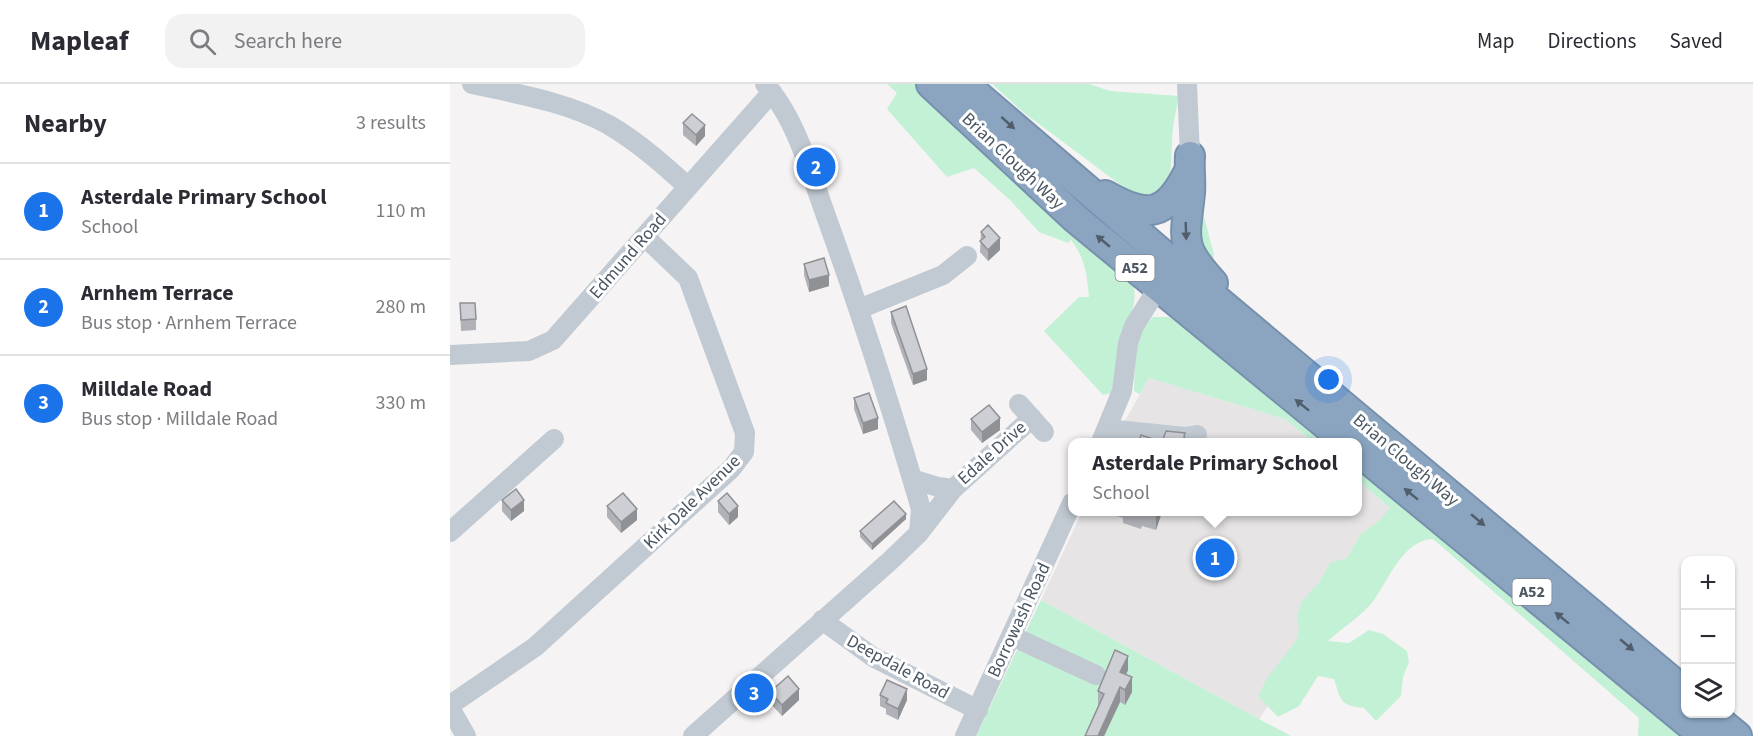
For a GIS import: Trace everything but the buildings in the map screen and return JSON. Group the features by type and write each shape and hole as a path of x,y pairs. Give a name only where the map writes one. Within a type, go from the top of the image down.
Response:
{"highway":[{"name":"Brian Clough Way","path":"931,84 1076,219 1342,438"},
{"name":"Brian Clough Way","path":"964,84 1065,172 1681,689"},
{"path":"1065,172 1120,204 1148,211 1161,208 1170,202 1189,164"},
{"path":"1189,164 1190,192 1185,233 1193,258 1228,299 1309,377"},
{"name":"Brian Clough Way","path":"1362,454 1704,736"},
{"path":"1715,718 1737,736"}],"street":[{"path":"472,84 554,103 601,121 660,162 688,188"},
{"path":"1187,84 1189,164"},
{"path":"768,88 784,110 799,144 859,309 921,508 919,533"},
{"name":"Edmund Road","path":"450,355 528,351 554,340 688,188 768,88"},
{"name":"Kirk Dale Avenue","path":"450,707 535,647 731,469 744,452 745,433 688,278 645,237"},
{"path":"859,309 943,275 967,256"},
{"path":"1158,288 1134,326 1128,343 1122,391 1104,436 1185,437 1197,435"},
{"name":"Edale Drive","path":"693,736 919,533 953,489 1032,418"},
{"path":"450,532 554,439"},
{"name":"Edale Drive","path":"912,479 953,489"},
{"name":"Borrowash Road","path":"965,736 1068,512"},
{"name":"Deepdale Road","path":"822,620 873,657 978,710"},
{"path":"1012,636 1096,675"},
{"path":"450,707 465,736"}],"shaded area":[{"path":"1149,378 1285,419 1308,438 1115,438"},
{"path":"1362,484 1399,516 1259,719 1041,600 1080,516 1362,516"}],"green space":[{"path":"887,84 922,84 1130,276 1134,286 1134,304 1119,349 1116,392 1103,395 1044,331 1079,297 1089,297 1084,267 1071,240 1068,243 1039,232 1010,200 974,168 947,177 887,109 897,93"},
{"path":"992,84 1089,84 1110,91 1179,96 1173,125 1170,175 1163,191 1155,195 1130,192 1023,112"},
{"path":"1200,201 1214,255 1212,265 1195,227"},
{"path":"1153,317 1169,317 1184,326 1279,398 1324,438 1308,438 1285,419 1149,378 1140,394 1134,391 1136,351 1146,324"},
{"path":"1362,471 1420,521 1430,520 1689,736 1638,736 1639,718 1433,539 1422,541 1405,553 1369,606 1328,641 1349,643 1369,630 1383,634 1407,651 1409,662 1403,677 1401,696 1376,721 1364,708 1350,706 1343,701 1334,679 1318,676 1299,706 1278,717 1258,696 1267,678 1296,641 1299,630 1297,616 1302,601 1319,583 1331,562 1347,558 1361,534 1380,520 1390,508 1362,484"},
{"path":"1041,600 1259,719 1291,736 976,736"}],"place":[{"name":"Arnhem Terrace","path":"816,167"},
{"name":"Asterdale Primary School","path":"1215,558"},
{"name":"Milldale Road","path":"754,693"}]}
